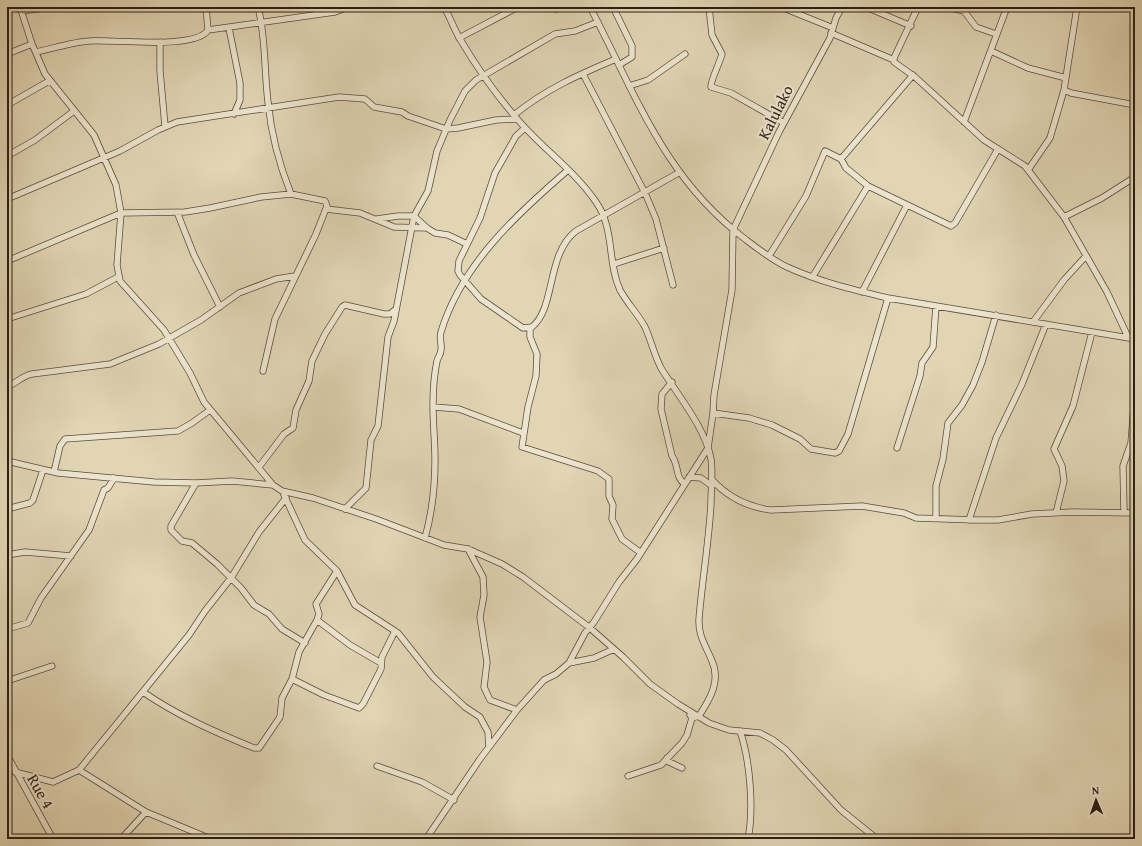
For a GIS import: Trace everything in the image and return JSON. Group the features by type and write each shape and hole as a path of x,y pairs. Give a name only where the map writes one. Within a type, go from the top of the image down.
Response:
{"street":[{"path":"52,7 20,9 32,44 49,81 94,135 119,195 121,213 117,266 118,277 123,286 159,323 210,410 273,485 282,491 313,498 345,508 444,545 468,549 502,564 524,577 590,628 650,684 689,711 709,723 740,731 760,733 773,740 786,750 841,810 877,839"},
{"path":"206,7 208,30"},
{"path":"258,7 262,23 268,108 280,167 291,194"},
{"path":"36,52 90,41 160,42 189,40 208,30 339,11 348,7"},
{"path":"444,7 459,38 484,75 516,117 525,128 590,193 604,215 609,229 614,264 622,293 641,320 660,366 684,400 708,448 711,462 712,483 708,544 699,623 702,640 713,663 716,680 712,694 699,716 692,718"},
{"path":"459,38 518,7"},
{"path":"590,7 656,137 680,172 706,205 733,230 769,256 788,267 848,289 888,298 1135,339"},
{"path":"613,7 632,46 632,57 619,65"},
{"path":"709,7 712,35 722,54 715,74 710,81 710,87 731,93 784,123"},
{"path":"781,7 894,60 980,137 1020,162 1028,170 1064,217 1107,292 1128,337"},
{"name":"Kalulako","path":"733,230 784,123 832,31 842,7"},
{"path":"866,7 911,26"},
{"path":"894,60 911,26 918,7"},
{"path":"946,7 964,12 976,27 996,34"},
{"path":"964,122 1007,7"},
{"path":"1028,170 1050,138 1064,90 1077,7"},
{"path":"345,508 366,488 371,440 378,426 388,337 394,321 414,216 428,191 437,151 446,128 469,85 555,34 575,32 598,22"},
{"path":"229,28 240,83 240,100 234,114"},
{"path":"160,42 160,71 166,126"},
{"path":"7,54 32,44"},
{"path":"990,51 1028,68 1066,78"},
{"path":"629,86 648,80 685,54"},
{"path":"7,199 104,157 177,122 339,97 360,98 367,100 374,107 402,112 408,116 446,128 458,128 516,117 536,98 582,74 616,59"},
{"path":"582,74 645,193 656,219 673,285"},
{"path":"841,159 912,75"},
{"path":"7,105 49,81"},
{"path":"1064,90 1071,93 1135,105"},
{"path":"7,156 35,140 74,111"},
{"path":"525,128 516,136 495,173 480,218 467,244 458,268 459,273 481,299 524,328 530,328 535,325 544,306 559,253 567,238 576,231 680,172"},
{"path":"769,256 806,196 824,154 828,151 841,159 846,168 868,186 947,225 953,225 998,149"},
{"path":"425,538 431,514 433,491 435,460 433,407 436,369 441,351 441,332 452,305 466,281 504,230 568,170"},
{"path":"1064,217 1102,198 1135,177"},
{"path":"813,276 868,186"},
{"path":"7,261 121,213 177,212 210,208 261,197 291,194 325,201 327,203 326,209 316,234 274,319 263,371"},
{"path":"862,292 907,205"},
{"path":"326,209 355,212 394,227 427,228"},
{"path":"177,212 194,255 220,307"},
{"path":"376,219 398,216 414,216 435,233 448,235 467,244"},
{"path":"426,839 439,817 454,800 480,759 516,710 544,680 556,674 569,663 585,633 590,628 619,582 641,553 708,448 714,395 732,290 733,230"},
{"path":"614,264 664,248"},
{"path":"1033,322 1064,280 1086,256"},
{"path":"7,387 12,385 20,378 32,374 116,362 169,338 220,307 239,293 276,280 295,276"},
{"path":"7,319 86,294 118,277"},
{"path":"713,413 749,418 772,424 800,439 811,449 835,453 839,451 848,434 888,298"},
{"path":"259,467 284,434 293,428 296,410 309,381 312,361 324,334 342,307 346,304 384,314 390,314 396,309"},
{"path":"897,448 920,376 922,363 933,347 936,306"},
{"path":"936,518 936,486 943,459 948,423 962,405 973,385 982,362 996,315"},
{"path":"969,520 996,438 1022,384 1046,324"},
{"path":"530,328 530,337 537,354 536,376 523,433 522,447 591,469 609,479 613,521 622,539 641,553"},
{"path":"1056,513 1064,481 1062,466 1054,449 1073,406 1092,332"},
{"path":"672,382 662,394 660,409 672,456 676,462 678,478 685,484"},
{"path":"1124,512 1123,466 1131,443 1135,393"},
{"path":"433,407 459,409 523,433"},
{"path":"54,472 60,446 65,439 178,431 192,424 210,410"},
{"path":"7,462 54,472 163,483 232,481 273,485"},
{"path":"7,509 30,503 33,500 44,470"},
{"path":"7,629 28,623 41,598 89,530 104,490 108,488 114,478"},
{"path":"689,478 701,478 712,483 732,498 760,509 771,510 862,506 904,513 916,518 969,520 998,520 1032,514 1135,512"},
{"path":"196,483 170,528 180,540 192,543 232,578 254,605 268,614 282,629 305,643"},
{"path":"282,491 305,540 337,572 355,605 403,637 433,677 465,707 480,717 488,732 489,747"},
{"path":"15,772 55,782 79,770 169,662 205,611 232,578 260,532 286,498"},
{"path":"468,549 483,577 484,595 480,617 487,662 484,687 490,700 516,710"},
{"path":"7,555 24,552 71,556"},
{"path":"143,692 184,717 257,748 272,731 280,716 284,693 292,679 299,652 319,614 316,604 337,572"},
{"path":"317,620 350,645 381,662"},
{"path":"292,679 324,695 359,708 363,704 380,669 381,662 395,631"},
{"path":"569,663 594,658 614,649"},
{"path":"7,681 52,666"},
{"path":"628,776 666,761 687,735 692,718 689,711"},
{"path":"740,731 748,763 751,823 748,839"},
{"name":"Rue 4","path":"7,755 53,839"},
{"path":"666,761 682,768"},
{"path":"377,766 422,782 454,800"},
{"path":"79,770 146,812 211,839"},
{"path":"121,839 146,812"}]}
